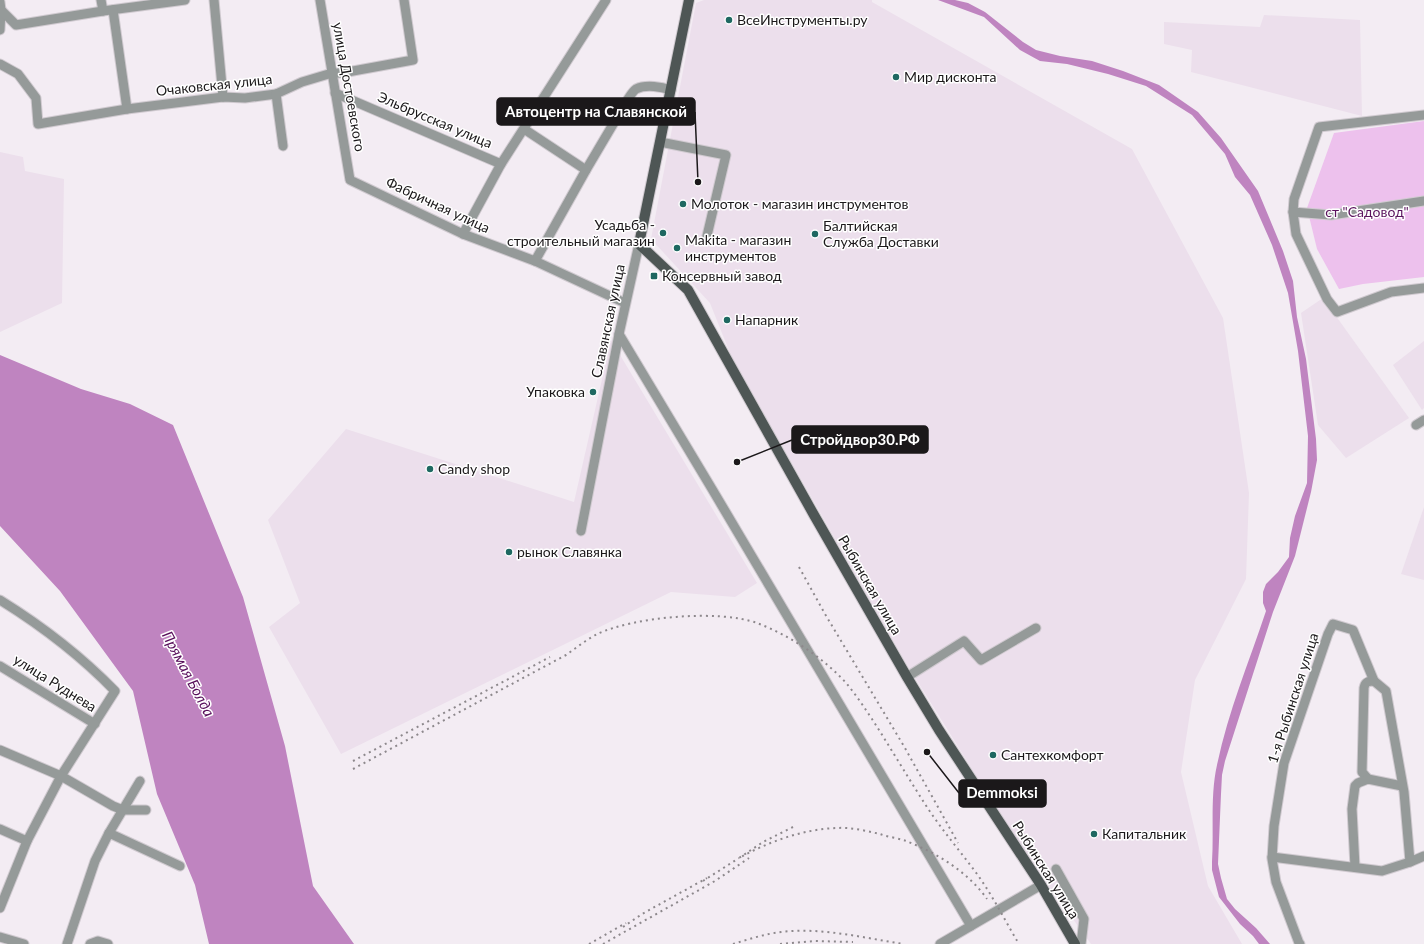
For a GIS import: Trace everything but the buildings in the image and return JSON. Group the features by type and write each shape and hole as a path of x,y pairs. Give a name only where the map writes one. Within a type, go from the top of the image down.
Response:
{"main road":[{"name":"Славянская улица","path":"639,244 689,0"},
{"name":"Рыбинская улица","path":"639,244 688,290 810,509 907,676 939,730 1041,885 1075,944"}],"street":[{"path":"101,0 103,11"},
{"path":"1,6 16,25 185,0"},
{"path":"214,0 223,97"},
{"name":"улица Достоевского","path":"320,0 350,180"},
{"name":"Очаковская улица","path":"0,64 18,74 36,98 38,124 127,109 223,97 245,98 276,94 302,82 332,73 342,73 413,60 404,0"},
{"path":"463,234 501,164 606,0"},
{"path":"0,30 1,6"},
{"path":"113,10 127,109"},
{"path":"535,261 628,99 636,89 662,87 671,90"},
{"name":"Эльбрусская улица","path":"335,93 501,164"},
{"path":"276,94 283,146"},
{"path":"1424,115 1319,127 1294,199 1293,212 1296,234 1327,299 1337,312 1391,292 1424,288"},
{"path":"524,129 586,170"},
{"path":"660,142 726,155 706,240"},
{"name":"Фабричная улица","path":"350,180 463,234 535,261 625,303"},
{"path":"1293,212 1331,215 1424,201"},
{"name":"Славянская улица","path":"581,531 625,303 639,244"},
{"path":"619,334 971,926"},
{"path":"1416,426 1424,420"},
{"path":"0,600 57,640 98,673 115,691 61,776 27,841 0,908"},
{"name":"1-я Рыбинская улица","path":"1300,944 1276,882 1272,857 1274,826 1284,763 1328,634 1333,624 1353,630 1374,681"},
{"path":"907,676 964,640 981,660 1036,628"},
{"name":"улица Руднева","path":"0,666 95,724"},
{"path":"1402,786 1368,779 1362,772 1364,688 1365,684 1369,681 1374,681 1386,691 1404,792 1410,862"},
{"path":"0,750 61,776 112,806 123,810 146,810"},
{"path":"1355,867 1352,809 1355,786 1368,779"},
{"path":"67,944 95,861 109,833 140,781"},
{"path":"0,829 27,841"},
{"path":"109,833 180,866"},
{"path":"1272,857 1382,871 1424,856"},
{"path":"1056,869 1084,919 1081,944"},
{"path":"940,944 1041,885"},
{"path":"1,940 24,944"},
{"path":"90,944 98,941 108,944"}],"shaded area":[{"path":"704,0 872,0 872,2 1132,149 1223,318 1249,493 1246,579 1195,680 1181,772 1208,886 1242,944 1091,944 1044,879 995,806 906,663 732,358 710,303 651,239 696,3"},
{"path":"1264,15 1360,20 1362,116 1191,72 1192,50 1164,44 1164,22 1260,27"},
{"path":"0,152 23,157 25,171 64,179 62,303 0,332"},
{"path":"1323,298 1409,418 1346,458 1318,425 1301,313"},
{"name":"рынок Славянка","path":"611,340 757,583 735,597 671,592 341,754 269,627 300,603 268,520 346,429 574,502"},
{"path":"1424,341 1424,408 1422,410 1393,365"},
{"path":"1424,507 1424,580 1401,574"}],"green space":[{"name":"ст \"Садовод\"","path":"1424,121 1424,277 1363,284 1339,289 1317,249 1307,208 1334,133"}],"water":[{"path":"938,0 955,0 968,3 985,12 1023,42 1036,50 1060,56 1092,61 1159,85 1198,112 1221,138 1258,191 1283,251 1293,281 1297,317 1306,359 1316,439 1317,460 1311,492 1295,556 1273,612 1225,761 1222,775 1218,864 1227,899 1270,944 1259,944 1240,924 1219,897 1212,870 1212,862 1215,777 1222,745 1233,706 1266,611 1263,603 1263,592 1266,584 1278,572 1289,557 1290,538 1295,516 1307,483 1308,436 1298,351 1288,293 1272,245 1250,195 1235,177 1225,154 1192,115 1146,86 1108,74 1067,64 1040,61 1020,50 984,17"},
{"name":"Прямая Болда","path":"0,355 81,389 130,404 173,425 243,597 285,746 313,886 354,944 209,944 195,885 157,794 133,691 60,591 0,526"}],"railway":[{"path":"799,567 825,614 905,748 958,843"},
{"path":"353,769 566,655 597,634 613,628 654,619 699,616 721,616 757,623 781,634 817,656 847,684 872,719 931,813 983,882 1019,944"},
{"path":"353,761 550,657"},
{"path":"793,827 763,842 739,858 786,837 824,829 848,828 903,840 929,851 951,864 971,880 987,899"},
{"path":"703,881 739,858"},
{"path":"603,944 715,881 749,858"},
{"path":"623,927 642,914 707,878"},
{"path":"589,944 626,923"},
{"path":"733,944 769,934 797,931 828,932 904,944"},
{"path":"780,944 815,941 853,942"}],"place":[{"name":"ВсеИнструменты.ру","path":"729,20"},
{"name":"Мир дисконта","path":"896,77"},
{"name":"Автоцентр на Славянской","path":"698,182"},
{"name":"Молоток - магазин инструментов","path":"683,204"},
{"name":"Усадьба - строительный магазин","path":"663,233"},
{"name":"Балтийская Служба Доставки","path":"815,234"},
{"name":"Makita - магазин инструментов","path":"677,248"},
{"name":"Консервный завод","path":"654,276"},
{"name":"Напарник","path":"727,320"},
{"name":"Упаковка","path":"593,392"},
{"name":"Стройдвор30.РФ","path":"737,462"},
{"name":"Candy shop","path":"430,469"},
{"name":"рынок Славянка","path":"509,552"},
{"name":"Demmoksi","path":"927,752"},
{"name":"Сантехкомфорт","path":"993,755"},
{"name":"Капитальник","path":"1094,834"}]}
